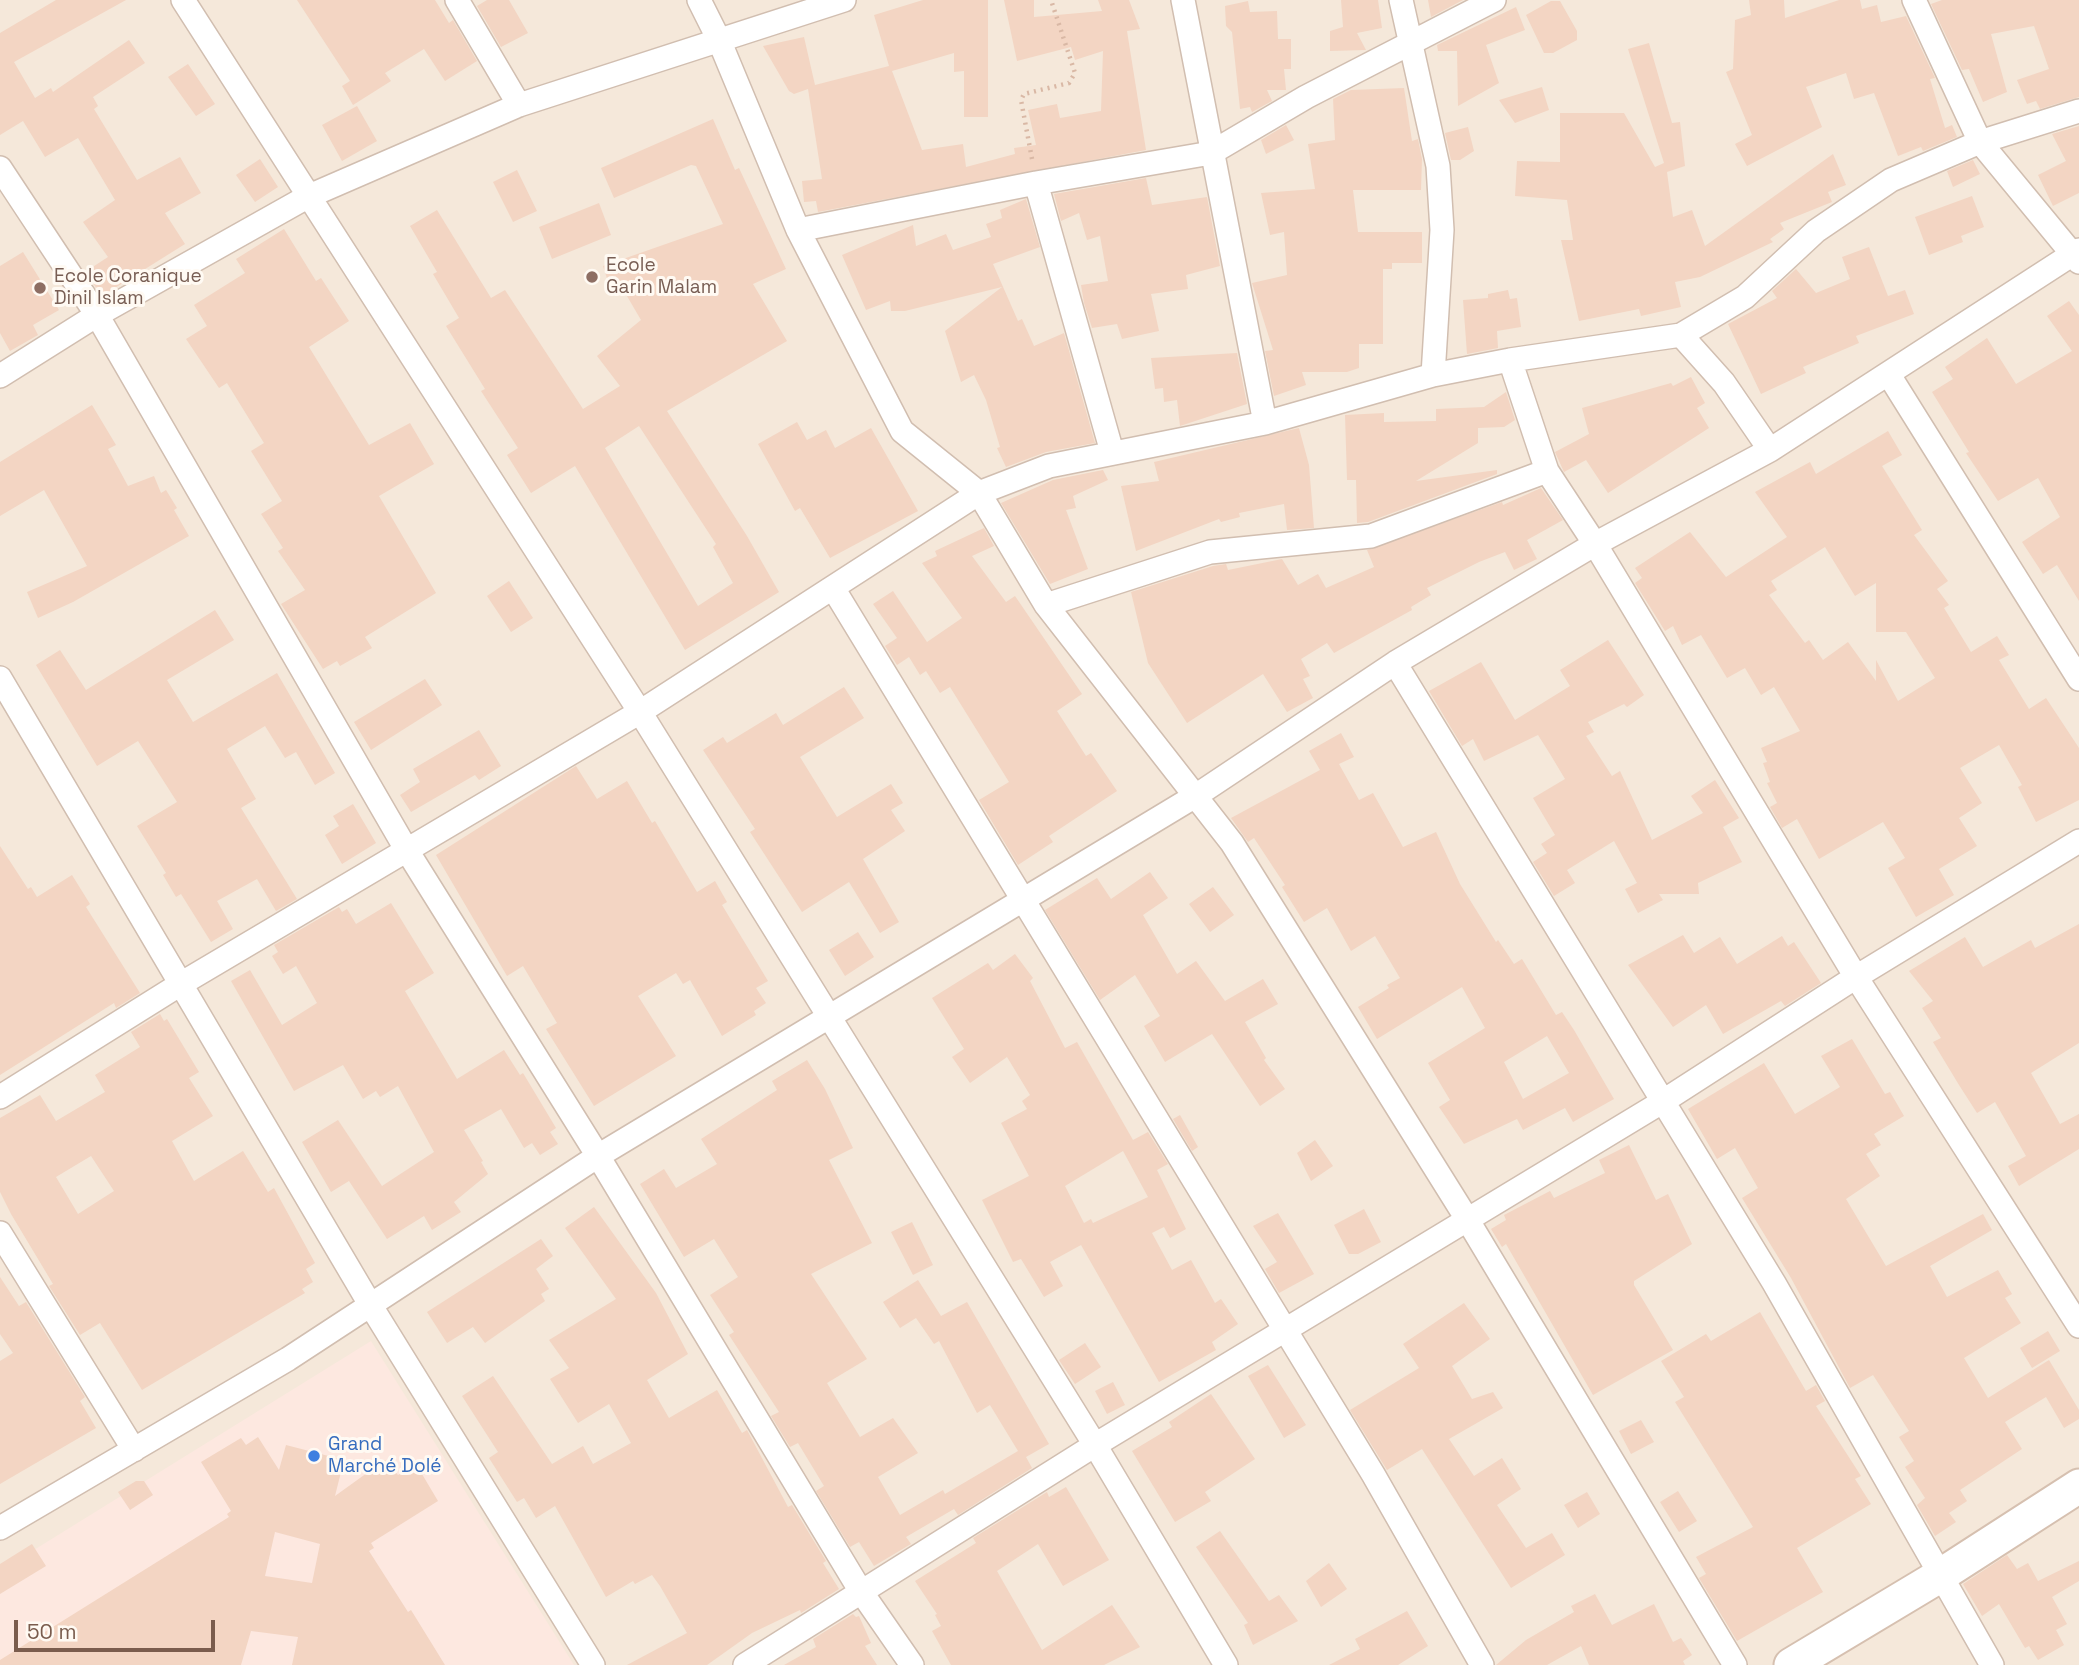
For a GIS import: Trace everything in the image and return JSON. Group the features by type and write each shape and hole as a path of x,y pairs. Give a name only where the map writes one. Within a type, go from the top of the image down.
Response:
{"street":[{"path":"183,0 640,712 1095,1445 1226,1665"},
{"path":"457,0 519,105"},
{"path":"699,0 719,40 797,230 902,431 979,493 1046,605 1197,795 1232,844 1466,1219 1735,1665"},
{"path":"0,376 97,315 307,197 519,105 844,0"},
{"path":"1183,0 1265,423"},
{"path":"1402,0 1438,166 1442,230 1433,375"},
{"path":"797,230 1036,183 1211,153 1306,97 1494,0"},
{"path":"0,1528 288,1359 598,1156 1197,795 1395,663 1595,544 1770,450 2077,255 1980,142 1914,0"},
{"path":"0,1097 179,985 640,712 979,493 1049,466 1265,423 1433,375 1510,360 1681,335 1745,297 1816,231 1891,180 1980,142 2079,111"},
{"path":"0,168 97,315 406,849 598,1156 860,1590 912,1665"},
{"path":"1036,183 1112,452"},
{"path":"1681,335 1724,383 1770,450"},
{"path":"1510,360 1547,471 1595,544 1856,977 2079,1326"},
{"path":"1889,375 2079,679"},
{"path":"1046,605 1210,552 1371,536 1547,471"},
{"path":"833,588 1373,1474 1482,1665"},
{"path":"1395,663 1774,1283 1992,1665"},
{"path":"0,678 371,1306 593,1665"},
{"path":"745,1665 860,1590 1662,1102 1856,977 2079,841"},
{"path":"0,1233 134,1450"},
{"path":"1791,1665 1941,1575 2079,1486"}],"path":[{"path":"1036,183 1021,100 1030,91 1069,83 1074,72 1051,0"}],"shaded area":[{"path":"0,0 2079,0 2079,1665 0,1665"},
{"name":"Grand Marché Dolé","path":"371,1341 574,1665 0,1665 0,1571"}],"building":[{"path":"56,0 126,0 14,62 35,98 51,88 53,92 129,40 145,63 93,97 98,106 94,109 137,180 180,157 201,193 165,213 185,244 102,296 85,272 108,257 83,222 115,200 78,138 45,157 23,121 0,135 0,33"},
{"path":"297,0 435,0 449,23 453,20 477,61 445,81 424,49 385,73 391,81 353,105 342,86 350,81"},
{"path":"487,0 509,0 528,33 501,47 477,6"},
{"path":"923,0 988,0 988,117 964,117 964,71 954,72 954,53 892,71 922,150 963,144 966,167 1015,154 1014,148 1036,145 1028,110 1057,104 1060,118 1101,111 1103,51 1075,60 1071,47 1017,61 1004,0 1034,0 1034,17 1102,11 1098,0 1129,0 1140,29 1127,31 1146,150 818,212 816,201 804,202 802,181 822,179 808,89 794,94 789,91 763,46 804,37 815,85 889,66 874,15"},
{"path":"1341,0 1378,0 1382,28 1357,33 1366,50 1330,51 1330,31 1343,27"},
{"path":"1428,0 1463,0 1431,17"},
{"path":"1749,0 1784,0 1785,18 1839,0 1860,0 1862,9 1877,5 1881,22 1906,16 1935,78 1930,79 1945,128 1952,125 1957,137 1923,151 1921,147 1898,156 1874,93 1854,99 1846,73 1806,87 1822,127 1747,166 1735,144 1752,135 1726,72 1733,69 1735,20 1751,15"},
{"path":"1942,0 2079,0 2079,97 2040,109 2036,101 2027,104 2017,80 2049,69 2034,26 1991,34 2007,92 1983,102 1969,69 1962,70 1931,4"},
{"path":"1248,1 1250,12 1277,11 1278,39 1291,39 1291,69 1284,69 1286,90 1267,90 1272,101 1252,112 1250,107 1240,109 1232,32 1226,26 1225,6"},
{"path":"1551,1 1560,1 1577,31 1577,40 1553,53 1544,53 1526,15"},
{"path":"1516,7 1525,30 1486,45 1499,83 1458,106 1457,51 1438,51 1437,45"},
{"path":"1649,43 1672,123 1680,122 1685,166 1667,172 1673,217 1692,210 1705,246 1833,154 1846,185 1828,192 1832,202 1780,223 1784,229 1770,239 1773,242 1700,277 1675,282 1681,307 1641,316 1639,309 1579,321 1561,240 1573,240 1567,200 1515,196 1517,161 1560,162 1560,113 1624,113 1655,167 1664,163 1628,49"},
{"path":"188,64 215,104 196,116 168,77"},
{"path":"1542,87 1549,110 1515,123 1499,100"},
{"path":"1404,88 1412,141 1418,139 1422,159 1421,190 1353,190 1358,232 1422,232 1422,263 1392,263 1392,269 1383,269 1383,344 1359,344 1359,368 1347,372 1302,372 1306,385 1274,396 1265,351 1273,350 1252,283 1287,275 1284,232 1270,235 1261,193 1315,189 1308,144 1335,140 1333,99 1351,90"},
{"path":"357,106 377,141 342,161 322,125"},
{"path":"713,119 735,170 739,168 786,269 753,284 787,341 667,411 747,536 779,592 685,650 575,466 531,493 507,455 518,448 481,391 485,389 446,326 459,318 433,274 437,272 410,226 437,210 491,298 505,290 583,409 620,386 597,356 641,320 624,291 612,294 603,266 723,224 696,166 691,165 614,198 601,168","holes":["639,426 716,544 713,547 733,583 698,606 605,448"]},
{"path":"1286,125 1294,140 1266,154 1261,140"},
{"path":"2079,126 2079,193 2053,206 2038,175 2066,161 2052,134"},
{"path":"1468,127 1474,151 1460,160 1451,160 1445,133"},
{"path":"260,159 278,187 255,202 236,175"},
{"path":"1973,160 1980,174 1953,187 1947,171"},
{"path":"517,170 537,211 513,222 493,182"},
{"path":"1146,178 1152,205 1207,197 1220,266 1186,275 1188,289 1151,294 1159,331 1122,339 1117,324 1092,328 1084,303 1081,285 1108,281 1100,236 1087,240 1079,213 1061,221 1054,194"},
{"path":"1972,196 1984,227 1961,236 1963,242 1929,255 1915,217"},
{"path":"1026,199 1040,247 993,264 1018,321 1022,319 1034,346 1064,333 1095,443 1046,452 1006,467 997,448 1000,447 986,400 974,375 961,382 945,331 1002,287 905,311 891,311 890,301 866,310 842,255 913,225 916,246 946,234 953,250 991,237 986,224 1002,218 1000,210"},
{"path":"599,203 611,235 552,259 539,227"},
{"path":"284,229 316,281 321,278 349,321 309,347 369,445 410,423 434,464 379,496 436,593 365,637 372,648 340,666 337,661 323,669 281,604 305,590 278,551 283,548 261,514 282,501 251,451 264,443 227,383 219,388 186,339 207,326 194,305 245,273 236,259"},
{"path":"1869,247 1888,296 1905,290 1914,314 1856,336 1859,343 1803,367 1806,373 1761,394 1728,324 1777,298 1772,291 1796,269 1816,293 1850,279 1842,257"},
{"path":"23,252 59,310 33,325 38,335 10,351 0,333 0,266"},
{"path":"1508,290 1510,299 1517,298 1521,327 1497,331 1498,348 1467,354 1463,300 1488,298 1488,294"},
{"path":"2069,301 2079,315 2079,601 2057,565 2043,574 2022,542 2060,517 2038,478 1998,501 1966,453 1969,452 1932,392 1953,379 1945,367 1987,338 2016,384 2072,351 2047,316"},
{"path":"1237,353 1247,404 1180,426 1177,400 1164,402 1163,388 1155,389 1151,358"},
{"path":"1691,377 1705,403 1697,408 1709,428 1608,493 1586,460 1564,472 1555,452 1589,434 1582,408 1671,383 1673,386"},
{"path":"1506,392 1515,420 1504,427 1478,428 1478,443 1416,481 1497,470 1497,474 1368,522 1357,523 1356,480 1347,480 1345,415 1384,413 1384,422 1436,421 1436,409 1484,407"},
{"path":"92,405 116,445 108,449 128,486 154,476 161,493 166,490 177,508 174,510 189,536 73,602 38,618 27,592 87,566 44,490 0,516 0,462"},
{"path":"797,422 807,440 826,430 835,448 871,428 918,511 830,558 800,508 795,511 758,444"},
{"path":"1299,428 1309,465 1314,528 1287,530 1284,504 1239,513 1240,517 1221,522 1219,519 1136,551 1121,486 1159,481 1154,462"},
{"path":"1888,431 1902,455 1882,466 1922,530 1914,535 1948,581 1937,589 1949,605 1944,608 1971,652 1997,636 2009,655 1999,660 2029,709 2046,698 2079,748 2079,800 2036,822 2018,787 2022,785 1999,745 1960,768 1982,803 1959,818 1977,846 1939,869 1954,895 1916,917 1888,868 1905,858 1883,822 1819,859 1797,819 1782,828 1770,807 1777,803 1767,783 1770,782 1763,763 1767,762 1761,748 1800,731 1774,687 1761,695 1745,668 1727,678 1701,635 1682,645 1673,626 1665,631 1635,583 1642,578 1635,568 1690,532 1726,577 1787,537 1755,492 1810,462 1816,474","holes":["1825,547 1855,596 1876,583 1876,632 1906,632 1935,678 1898,701 1876,660 1876,681 1848,642 1823,660 1809,640 1805,643 1769,595 1777,590 1771,581"]},
{"path":"1103,470 1108,480 1073,496 1076,508 1066,510 1088,569 1050,584 1001,503 1053,480"},
{"path":"1541,488 1563,520 1527,540 1537,559 1514,570 1505,552 1479,562 1427,588 1431,595 1411,607 1412,610 1334,653 1327,643 1301,659 1310,676 1303,679 1313,698 1287,712 1263,674 1187,723 1148,663 1131,592 1213,566 1226,564 1228,570 1282,559 1298,585 1318,574 1326,588 1374,567 1367,550 1502,502 1503,505"},
{"path":"984,528 994,546 972,556 1006,602 1015,596 1082,694 1057,711 1086,756 1091,753 1117,791 1049,836 1053,842 1018,865 979,800 1009,782 950,687 940,693 926,671 920,675 909,657 897,665 885,646 897,638 873,604 893,591 927,642 962,618 922,563 937,556 935,551"},
{"path":"509,581 533,618 511,632 487,596"},
{"path":"215,610 234,640 167,680 193,722 277,673 335,773 315,785 296,752 285,758 265,726 227,749 256,799 241,808 297,899 276,911 257,879 217,901 233,929 211,942 181,894 176,897 163,875 166,873 137,826 177,802 138,741 97,766 36,665 60,650 86,690"},
{"path":"1608,640 1644,695 1627,707 1624,704 1588,722 1594,732 1586,736 1612,776 1620,771 1652,840 1703,813 1691,796 1715,780 1739,818 1723,827 1742,862 1698,883 1699,894 1659,894 1663,900 1638,913 1625,889 1637,883 1614,841 1567,870 1575,883 1554,896 1533,862 1547,853 1541,844 1555,835 1533,798 1565,779 1550,754 1538,735 1484,761 1473,739 1462,746 1429,691 1481,662 1515,720 1570,686 1560,670"},
{"path":"425,679 442,705 371,750 354,722"},
{"path":"844,687 864,718 800,757 837,817 891,784 903,803 891,810 905,831 863,859 899,922 880,933 849,882 802,912 750,832 755,829 703,750 723,737 727,743 776,713 783,725"},
{"path":"479,730 501,766 479,780 475,775 411,812 400,795 420,782 413,769"},
{"path":"1341,733 1354,757 1339,764 1359,800 1373,793 1403,847 1436,832 1460,884 1496,942 1498,940 1514,964 1522,959 1556,1015 1562,1012 1614,1099 1573,1122 1565,1108 1523,1130 1517,1119 1464,1144 1439,1107 1450,1100 1428,1063 1485,1028 1462,987 1377,1039 1358,1007 1400,978 1375,936 1351,951 1327,908 1304,922 1282,887 1285,885 1254,838 1248,842 1231,818 1320,770 1309,751","holes":["1547,1036 1569,1073 1523,1099 1504,1062"]},
{"path":"576,766 597,799 627,781 652,823 655,821 697,892 715,881 727,902 722,905 768,981 756,988 766,1003 754,1011 756,1015 722,1036 690,980 683,984 676,973 638,996 676,1056 594,1106 546,1029 557,1023 523,966 507,976 436,855"},
{"path":"353,804 376,843 342,864 325,835 339,826 333,816"},
{"path":"0,846 28,889 31,887 37,897 72,875 90,904 86,907 140,993 116,1008 114,1003 0,1075"},
{"path":"1150,872 1168,898 1143,915 1177,974 1196,961 1225,1001 1263,979 1278,1004 1245,1022 1266,1058 1264,1060 1285,1089 1260,1106 1212,1034 1165,1062 1144,1026 1160,1016 1135,975 1100,1000 1045,910 1097,878 1111,899"},
{"path":"1213,887 1234,915 1210,932 1189,904"},
{"path":"391,903 434,973 405,991 457,1079 504,1050 520,1075 523,1073 556,1128 550,1132 558,1144 540,1155 532,1143 524,1148 501,1109 464,1130 488,1174 454,1202 461,1212 432,1230 424,1216 387,1239 349,1181 331,1192 302,1142 338,1120 382,1186 434,1152 398,1086 380,1097 376,1091 363,1099 343,1065 294,1091 231,981 250,970 282,1025 317,1003 296,966 283,974 272,956 278,952 274,945 339,907 342,912 347,909 356,924"},
{"path":"2079,924 2079,1043 2031,1073 2060,1124 2079,1114 2079,1149 2019,1186 2008,1166 2026,1156 1995,1102 1977,1113 1959,1085 1933,1042 1941,1038 1922,1008 1933,1001 1909,971 1965,937 1983,967 2031,940 2035,948"},
{"path":"858,932 874,957 845,976 829,950"},
{"path":"1683,935 1694,953 1720,937 1737,964 1782,936 1788,946 1794,942 1821,983 1785,1006 1781,1001 1723,1034 1706,1005 1673,1027 1628,965"},
{"path":"1015,954 1033,978 1030,981 1065,1048 1077,1042 1133,1140 1148,1132 1168,1164 1157,1170 1186,1229 1170,1238 1164,1227 1152,1233 1172,1270 1191,1260 1215,1303 1221,1299 1238,1324 1212,1342 1216,1350 1159,1382 1081,1245 1050,1262 1063,1286 1044,1297 1021,1259 1013,1262 982,1200 1029,1176 1001,1123 1027,1109 1022,1101 1030,1095 1007,1057 970,1083 952,1057 964,1049 932,998 988,963 993,970","holes":["1123,1151 1148,1197 1093,1223 1091,1219 1084,1223 1065,1186"]},
{"path":"160,1014 164,1021 167,1019 199,1072 189,1078 213,1116 172,1141 194,1181 243,1151 268,1192 274,1188 315,1263 306,1269 313,1282 302,1289 305,1293 142,1390 100,1323 80,1335 49,1286 53,1284 0,1192 0,1118 40,1095 56,1121 105,1092 95,1075 140,1047 131,1032","holes":["91,1156 114,1191 78,1214 56,1177"]},
{"path":"1852,1039 1885,1094 1890,1092 1904,1116 1874,1134 1881,1145 1866,1154 1880,1176 1846,1199 1886,1266 1983,1214 1992,1230 1930,1266 1947,1297 1998,1270 2012,1294 2005,1298 2021,1323 1964,1358 1988,1398 2049,1360 2079,1410 2079,1419 2064,1428 2046,1397 2005,1422 2022,1449 1960,1490 1967,1501 1949,1513 1956,1522 1935,1536 1917,1505 1925,1498 1905,1467 1914,1461 1899,1437 1909,1431 1873,1375 1850,1388 1791,1278 1742,1198 1758,1188 1735,1148 1717,1159 1688,1109 1764,1063 1795,1114 1840,1087 1821,1056"},
{"path":"807,1060 825,1089 853,1148 829,1160 872,1243 811,1274 867,1359 827,1383 860,1437 893,1418 918,1453 878,1477 900,1515 943,1490 945,1494 1018,1451 990,1405 977,1413 939,1341 934,1344 916,1318 900,1328 883,1302 918,1280 941,1316 967,1302 1049,1444 1026,1457 1032,1468 958,1515 954,1509 906,1537 911,1544 874,1566 859,1542 850,1547 816,1491 824,1486 798,1443 790,1447 771,1416 779,1412 729,1335 734,1332 710,1295 738,1277 714,1239 684,1257 640,1184 664,1169 676,1188 717,1164 701,1139 777,1090 772,1081"},
{"path":"1180,1115 1198,1147 1192,1151 1173,1119"},
{"path":"1315,1140 1333,1166 1311,1181 1297,1153"},
{"path":"1629,1145 1656,1200 1668,1194 1692,1244 1634,1281 1673,1350 1593,1395 1506,1244 1502,1247 1491,1229 1506,1220 1504,1215 1550,1191 1554,1198 1605,1173 1599,1160"},
{"path":"594,1207 656,1293 688,1354 647,1380 669,1418 717,1390 742,1433 747,1430 788,1507 792,1505 826,1561 823,1563 839,1589 801,1613 800,1610 752,1633 707,1665 627,1665 687,1633 660,1586 652,1575 635,1584 633,1581 606,1597 555,1506 536,1518 524,1498 517,1502 489,1458 498,1452 462,1396 493,1376 552,1464 583,1446 593,1464 631,1443 609,1404 578,1423 550,1379 569,1368 549,1340 616,1299 565,1228"},
{"path":"1364,1209 1381,1242 1358,1254 1349,1254 1334,1225"},
{"path":"1278,1213 1314,1274 1279,1293 1265,1269 1277,1262 1253,1226"},
{"path":"912,1222 933,1265 913,1275 891,1232"},
{"path":"541,1239 553,1256 536,1269 549,1289 541,1294 545,1301 485,1343 473,1327 447,1343 427,1312"},
{"path":"0,1277 19,1306 26,1302 85,1397 80,1401 96,1428 0,1484 0,1361 13,1353 0,1334"},
{"path":"1464,1303 1490,1339 1452,1366 1472,1399 1493,1392 1503,1408 1449,1439 1474,1476 1502,1458 1521,1489 1497,1505 1526,1548 1552,1533 1565,1555 1511,1588 1422,1449 1387,1470 1350,1410 1419,1368 1403,1344"},
{"path":"1760,1312 1806,1391 1816,1385 1825,1401 1816,1406 1861,1476 1855,1479 1871,1504 1797,1548 1823,1592 1737,1641 1699,1578 1706,1574 1696,1557 1753,1527 1675,1402 1684,1397 1661,1361 1706,1334 1711,1341"},
{"path":"2048,1331 2060,1351 2032,1368 2020,1348"},
{"path":"1085,1343 1101,1367 1075,1384 1059,1360"},
{"path":"1268,1365 1306,1425 1284,1438 1248,1376"},
{"path":"1113,1382 1125,1405 1107,1414 1095,1391"},
{"path":"1211,1394 1255,1459 1205,1492 1211,1501 1175,1522 1132,1451 1172,1427 1169,1422"},
{"path":"1641,1420 1654,1442 1631,1454 1619,1431"},
{"path":"258,1437 279,1470 286,1445 344,1460 335,1496 385,1460 398,1475 416,1464 438,1501 371,1543 374,1548 369,1551 408,1612 411,1610 445,1665 292,1665 298,1637 251,1631 241,1665 0,1665 0,1660 229,1517 227,1514 231,1511 201,1462 241,1438 246,1445","holes":["275,1532 320,1544 312,1583 265,1576"]},
{"path":"136,1481 144,1481 153,1495 130,1510 118,1492"},
{"path":"1066,1487 1109,1560 1063,1586 1038,1544 997,1571 1042,1650 1112,1605 1140,1647 1104,1665 951,1665 932,1631 941,1626 935,1615 937,1614 915,1581 976,1543 973,1538 1047,1492 1049,1497"},
{"path":"1678,1491 1697,1521 1679,1532 1660,1502"},
{"path":"1587,1492 1600,1514 1578,1528 1564,1505"},
{"path":"1220,1531 1269,1601 1279,1595 1298,1621 1253,1645 1244,1625 1248,1623 1196,1547"},
{"path":"32,1544 46,1566 0,1594 0,1564"},
{"path":"2007,1555 2017,1569 2028,1563 2038,1581 2079,1561 2079,1581 2052,1597 2067,1624 2056,1630 2064,1645 2038,1660 2029,1646 2025,1648 1999,1604 1982,1616 1963,1584"},
{"path":"1329,1563 1347,1589 1321,1607 1306,1581"},
{"path":"1595,1594 1612,1625 1654,1604 1673,1642 1681,1638 1692,1655 1683,1661 1685,1665 1589,1665 1581,1646 1547,1665 1496,1665 1526,1640 1574,1612 1571,1606"},
{"path":"1407,1611 1428,1646 1398,1665 1329,1665 1360,1649 1355,1639"},
{"path":"853,1614 859,1616 871,1643 865,1646 877,1665 784,1665 816,1647 813,1639"}],"place":[{"name":"Ecole Garin Malam","path":"592,277"},
{"name":"Ecole Coranique Dinil Islam","path":"40,288"},
{"name":"Grand Marché Dolé","path":"314,1456"}]}
